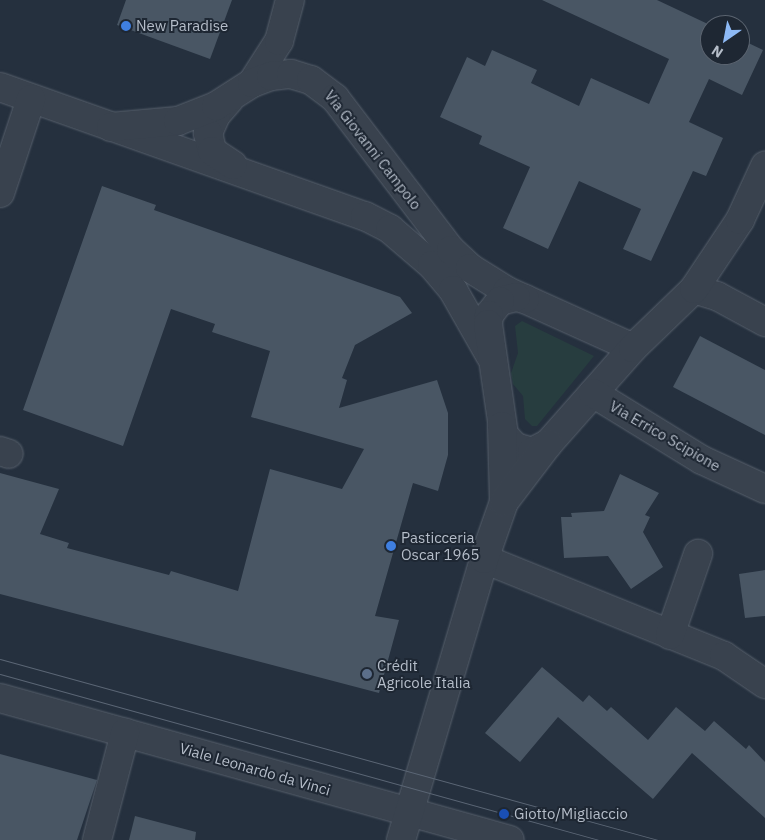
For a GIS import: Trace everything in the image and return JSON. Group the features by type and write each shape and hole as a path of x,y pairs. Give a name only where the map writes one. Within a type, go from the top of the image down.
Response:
{"street":[{"path":"259,179 219,158 208,142 210,123 242,90 279,41 290,0"},
{"name":"Via Giovanni Campolo","path":"111,127 178,121 271,76 291,74 311,80 328,91 441,258"},
{"name":"Via Giovanni Campolo","path":"0,87 366,216 441,258"},
{"path":"0,193 31,99"},
{"path":"401,840 484,559 504,502 548,444 633,348 694,289 740,220 765,166"},
{"path":"441,258 633,348"},
{"path":"441,258 453,290 490,355"},
{"path":"694,289 717,296 765,322"},
{"path":"504,502 502,426 490,355 488,324 493,307 508,298 525,299"},
{"name":"Via Errico Scipione","path":"593,393 702,460 765,489"},
{"path":"502,426 508,442 523,451 532,452 548,444"},
{"path":"670,635 698,554"},
{"path":"484,559 724,656 765,684"},
{"name":"Viale Leonardo da Vinci","path":"0,698 510,840"},
{"path":"97,840 124,733"}],"green space":[{"path":"522,321 594,356 537,426 532,426 525,419 523,396 513,384 511,373 518,353 515,326"}],"building":[{"path":"126,0 232,0 210,59 117,25"},
{"path":"542,0 657,0 700,20 700,65 750,65 750,44 763,50 742,95 709,79 689,122 723,138 706,176 693,171 651,261 623,249 641,209 579,181 548,249 503,228 530,167 479,144 482,136 440,117 467,57 485,66 492,50 537,70 531,83 579,106 591,78 649,104 669,59"},
{"path":"102,186 156,205 154,210 400,297 412,313 355,345 342,378 347,380 339,408 437,380 448,413 448,455 438,491 413,483 375,616 399,620 379,693 0,594 0,473 59,489 40,534 69,543 67,548 169,575 171,571 238,591 270,469 342,489 364,449 251,417 270,351 212,332 215,324 171,309 123,446 23,410"},
{"path":"700,336 765,370 765,435 673,387"},
{"path":"620,474 659,493 645,515 650,517 643,532 663,567 631,589 608,556 564,558 561,517 572,517 571,513 604,511"},
{"path":"765,570 765,616 745,618 739,574"},
{"path":"542,667 583,702 589,695 607,711 611,707 648,740 676,707 705,731 714,721 746,749 749,745 765,762 765,818 692,753 653,799 558,717 520,762 485,733"},
{"path":"0,754 97,780 77,840 0,840"},
{"path":"135,816 196,832 195,840 129,840"}],"tram line":[{"path":"0,659 658,840"},
{"path":"0,674 599,840"}],"place":[{"name":"New Paradise","path":"126,26"},
{"name":"Pasticceria Oscar 1965","path":"391,546"},
{"name":"Crédit Agricole Italia","path":"367,674"},
{"name":"Giotto/Migliaccio","path":"504,814"}]}
